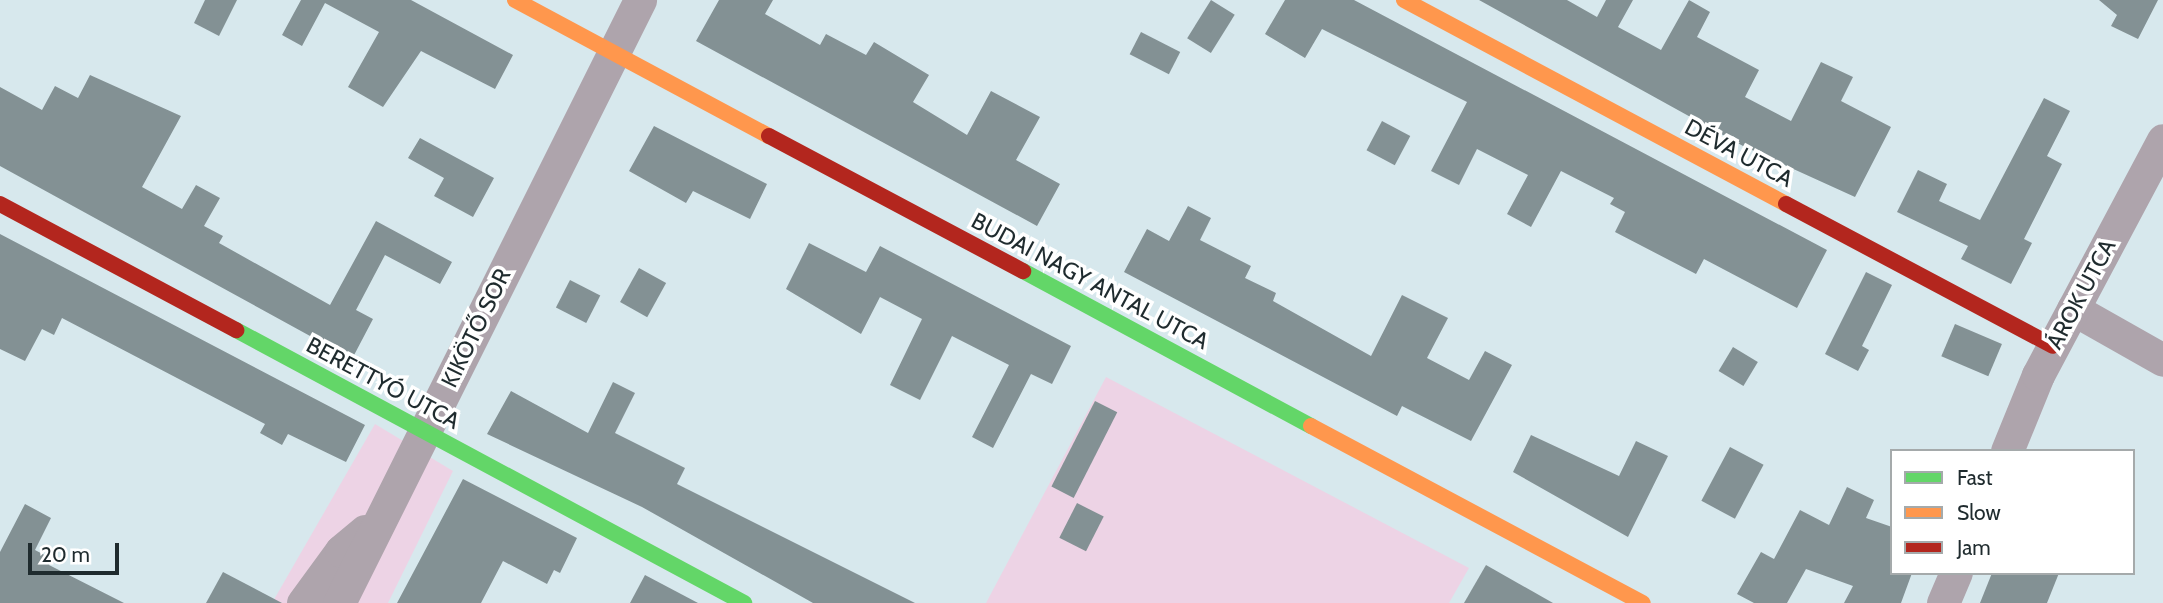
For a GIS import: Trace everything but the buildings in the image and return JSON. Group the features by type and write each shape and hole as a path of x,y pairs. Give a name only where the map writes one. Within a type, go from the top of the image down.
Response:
{"street":[{"name":"BUDAI NAGY ANTAL UTCA","path":"515,0 1643,603"},
{"name":"KIKÖTŐ SOR","path":"339,603 640,0"},
{"name":"DÉVA UTCA","path":"1404,0 2053,346"},
{"name":"ÁROK UTCA","path":"2008,449 2053,346 2163,140"},
{"name":"BERETTYÓ UTCA","path":"0,204 744,603"},
{"path":"2073,309 2163,360"},
{"path":"303,603 341,551 382,518"},
{"path":"1943,603 1955,575"}],"shaded area":[{"path":"1106,377 1469,568 1449,603 986,603"},
{"path":"375,424 453,471 388,603 272,603"}],"traffic: fast":[{"path":"1023,271 1311,426"},
{"path":"236,330 744,603"}],"traffic: slow":[{"path":"515,0 769,136"},
{"path":"1404,0 1786,204"},
{"path":"1311,426 1643,603"}],"traffic: jam":[{"path":"769,136 1023,271"},
{"path":"0,204 236,330"},
{"path":"1786,204 2053,346"}]}
